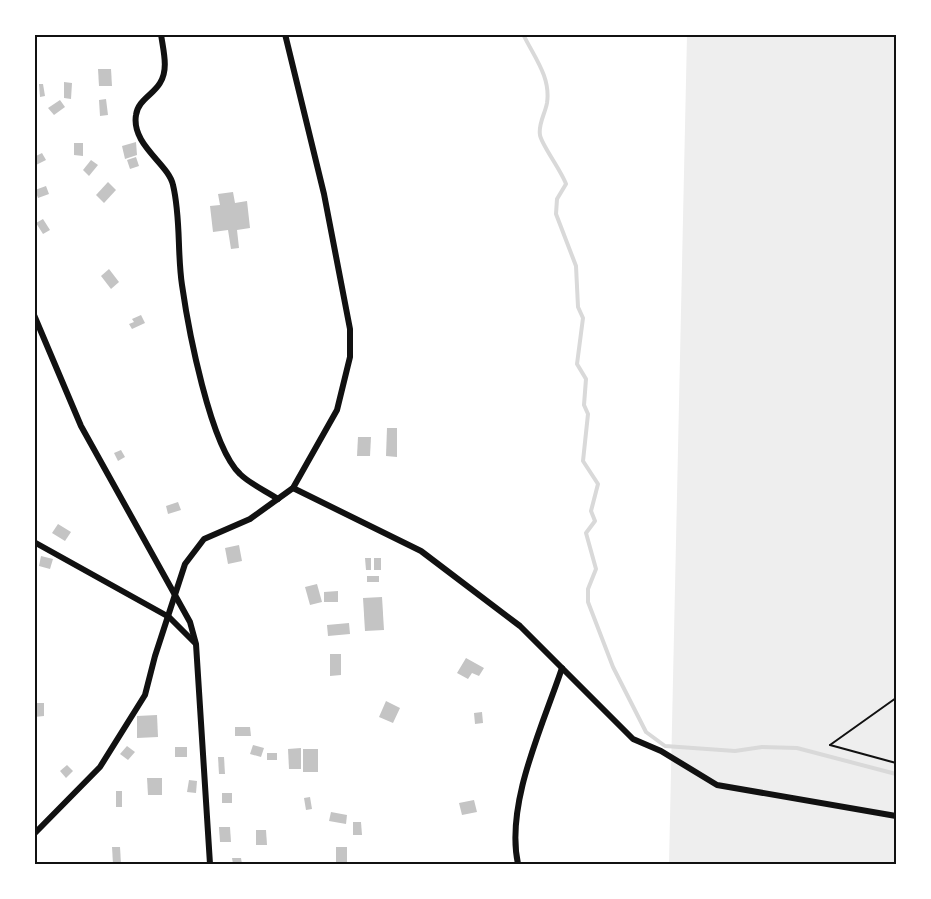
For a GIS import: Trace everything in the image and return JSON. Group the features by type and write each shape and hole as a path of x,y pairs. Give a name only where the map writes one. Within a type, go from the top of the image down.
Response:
{"street":[{"path":"161,34 165,68 160,83 140,103 136,125 152,156 173,182 182,284 199,369 221,445 239,474 278,499"},
{"path":"34,834 100,767 145,695 155,656 176,600 185,564 204,539 250,519 293,488 337,410 350,357 350,338 324,194 285,34"},
{"path":"34,315 81,426 190,622 196,644 210,864"},
{"path":"293,488 421,551 520,626 633,739 661,751 717,785 897,816"},
{"path":"34,542 101,576 169,617 196,644"},
{"path":"518,864 515,851 521,792 533,749 562,668"}],"path":[{"path":"897,698 830,745 897,763"}],"shaded area":[{"path":"687,35 896,35 896,864 669,864"}],"building":[{"path":"98,69 111,69 112,86 99,86"},
{"path":"64,82 72,83 71,99 64,98"},
{"path":"39,84 43,84 45,96 40,97"},
{"path":"106,99 108,115 100,116 99,100"},
{"path":"60,100 65,107 54,115 48,108"},
{"path":"136,142 137,155 125,159 122,146"},
{"path":"74,143 83,143 83,156 74,155"},
{"path":"42,153 46,160 34,166 34,157"},
{"path":"136,157 139,166 130,169 127,160"},
{"path":"91,160 98,165 89,176 83,170"},
{"path":"108,182 116,190 104,203 96,195"},
{"path":"46,186 49,194 38,198 35,190"},
{"path":"233,192 235,203 247,201 250,228 237,230 239,248 231,249 228,230 213,232 210,206 220,205 218,194"},
{"path":"43,219 50,230 43,234 36,223"},
{"path":"109,269 119,282 111,289 101,276"},
{"path":"141,315 145,323 132,329 129,324 134,322 132,319"},
{"path":"387,428 397,428 397,457 386,456"},
{"path":"358,437 371,437 370,456 357,456"},
{"path":"121,450 125,457 118,461 114,453"},
{"path":"178,502 181,510 168,514 166,506"},
{"path":"58,524 71,532 65,541 52,533"},
{"path":"239,545 242,561 228,564 225,548"},
{"path":"41,556 53,559 50,569 39,566"},
{"path":"365,558 371,558 371,570 366,570"},
{"path":"374,558 381,558 381,570 374,570"},
{"path":"367,576 379,576 379,582 367,582"},
{"path":"317,584 322,602 310,605 305,587"},
{"path":"338,591 338,602 324,602 324,592"},
{"path":"382,597 384,630 365,631 363,598"},
{"path":"349,623 350,634 328,636 327,625"},
{"path":"330,654 341,654 341,675 330,676"},
{"path":"466,658 484,668 479,676 472,673 468,679 457,673"},
{"path":"386,701 400,708 393,723 379,717"},
{"path":"34,703 44,703 44,716 34,717"},
{"path":"482,712 483,723 475,724 474,713"},
{"path":"157,715 158,737 137,738 137,716"},
{"path":"235,727 250,727 251,736 235,736"},
{"path":"253,745 264,748 261,757 250,754"},
{"path":"127,746 135,752 128,760 120,754"},
{"path":"175,747 187,747 187,757 175,757"},
{"path":"301,748 301,769 289,769 288,749"},
{"path":"303,749 318,749 318,772 303,772"},
{"path":"267,753 277,753 277,760 267,760"},
{"path":"218,757 224,757 225,774 219,774"},
{"path":"67,765 73,771 66,778 60,771"},
{"path":"147,778 162,778 162,795 148,795"},
{"path":"189,780 197,781 196,793 187,792"},
{"path":"116,791 122,791 122,807 116,807"},
{"path":"222,793 232,793 232,803 222,803"},
{"path":"310,797 312,809 306,810 304,798"},
{"path":"474,800 477,812 462,815 459,803"},
{"path":"331,812 347,815 346,824 329,821"},
{"path":"353,822 361,822 362,835 353,835"},
{"path":"219,827 230,827 231,842 220,842"},
{"path":"256,830 266,830 267,845 256,845"},
{"path":"112,847 120,847 121,864 113,864"},
{"path":"336,847 347,847 347,863 336,863"},
{"path":"232,858 241,858 242,864 233,864"}],"waterway":[{"path":"523,34 541,67 548,94 540,135 566,184 557,199 556,214 576,266 578,307 583,318 577,364 586,379 584,405 588,414 583,461 598,484 591,511 595,521 586,533 596,569 588,589 588,602 613,667 646,732 665,746 735,751 762,747 797,748 896,774"}]}
